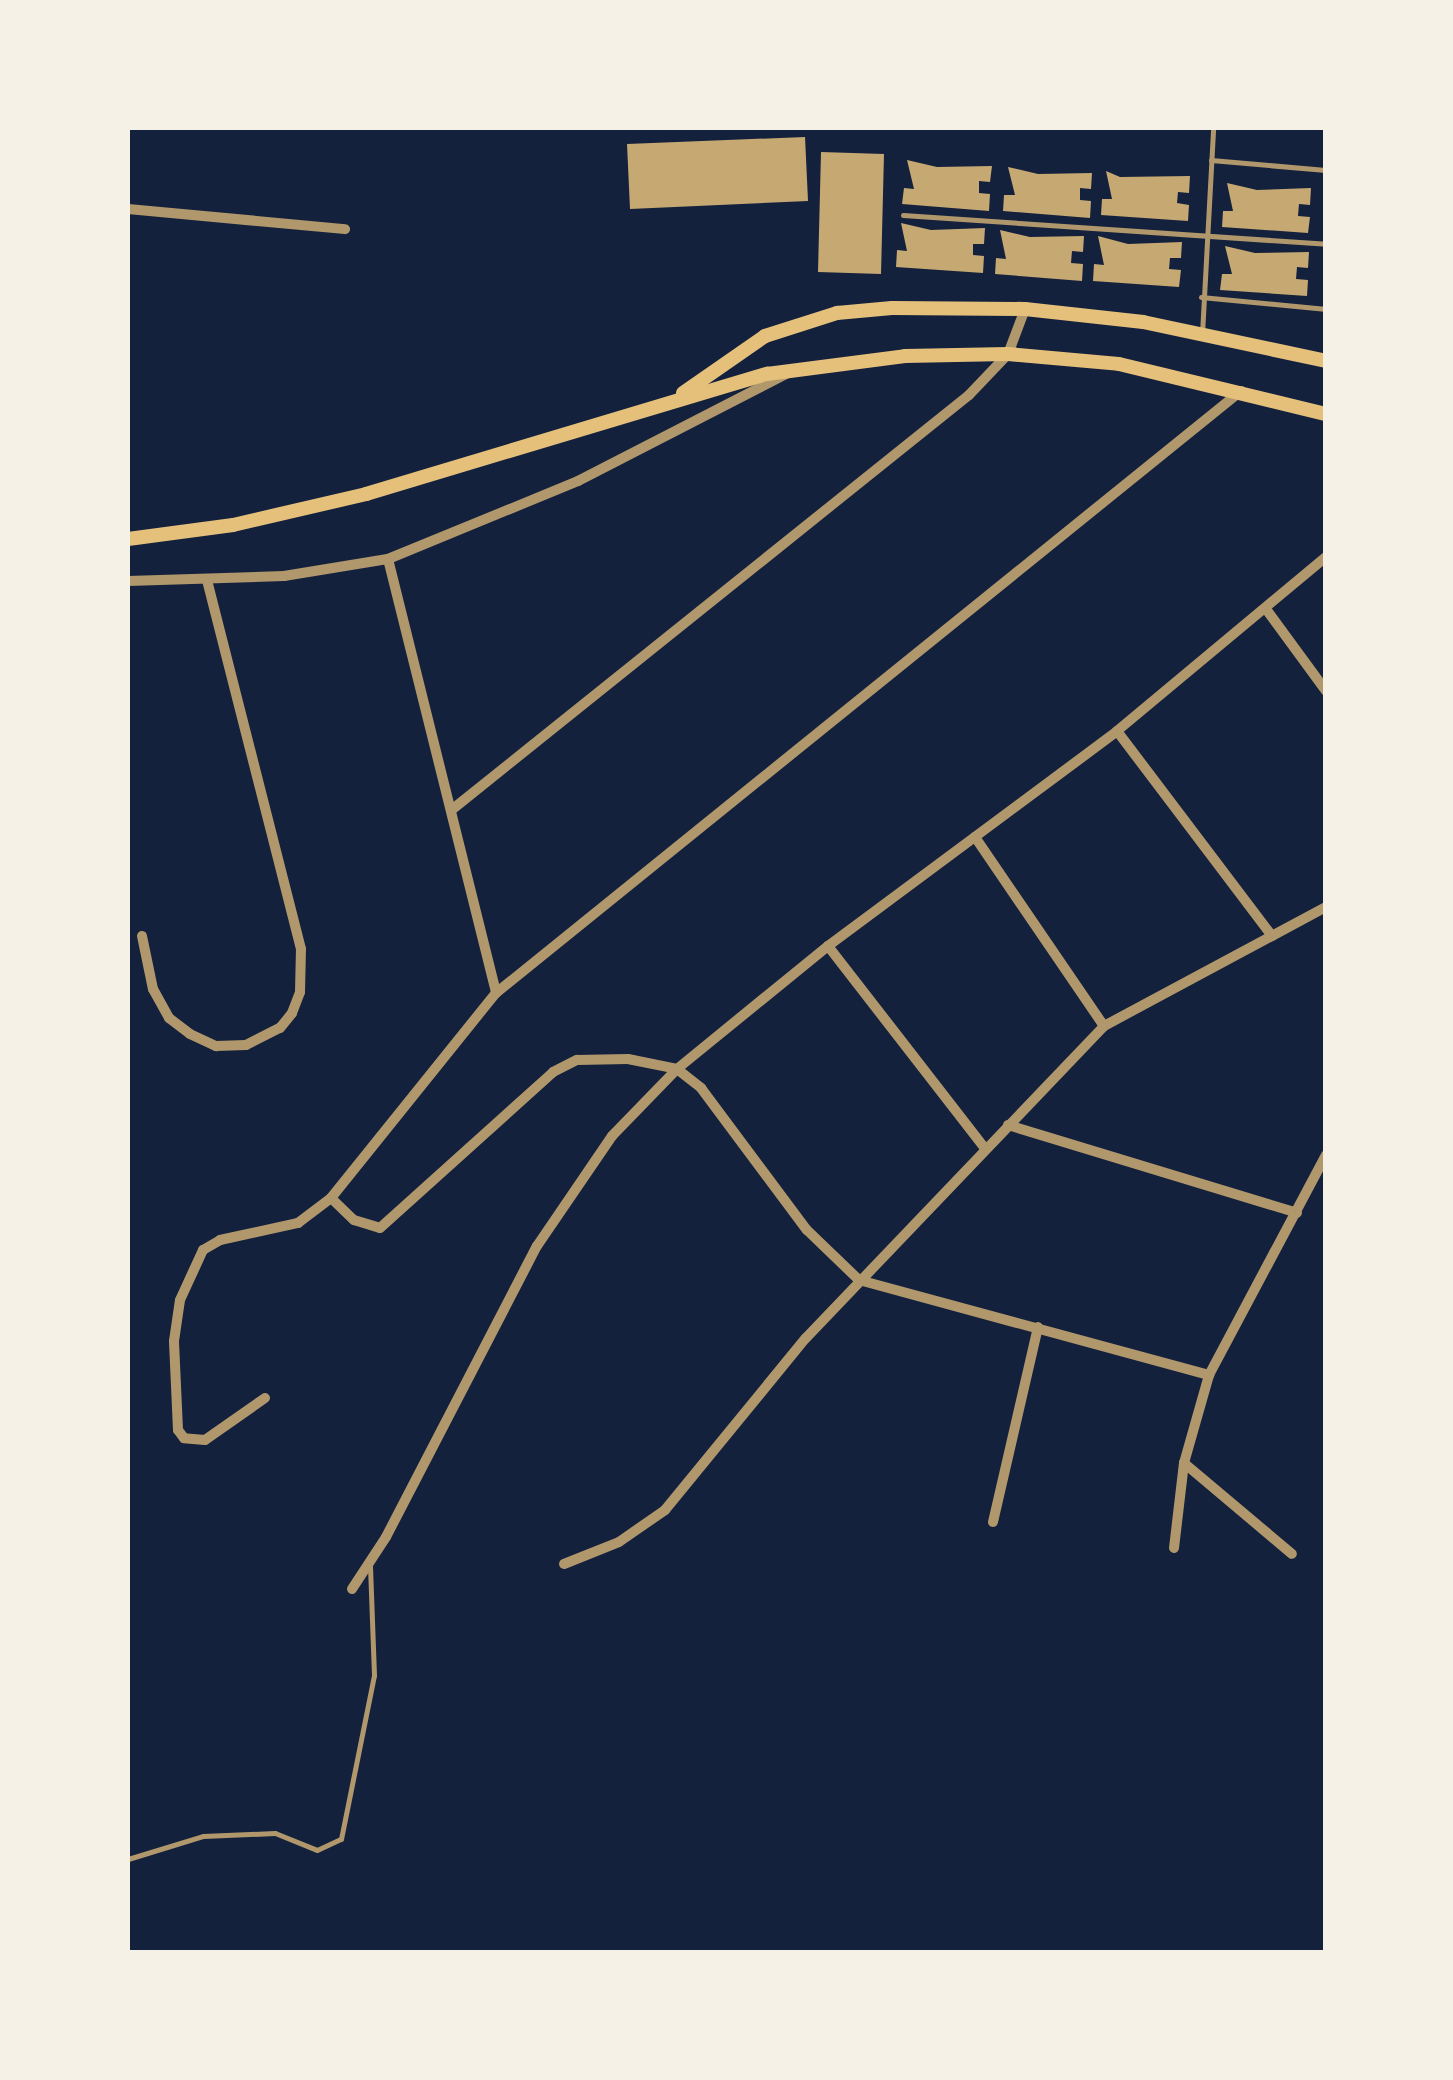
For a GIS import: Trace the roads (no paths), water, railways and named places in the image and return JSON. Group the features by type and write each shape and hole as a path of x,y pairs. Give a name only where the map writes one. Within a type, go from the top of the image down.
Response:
{"main road":[{"path":"676,398 732,355 794,324 892,308 1025,309 1144,322 1326,361"},
{"path":"128,539 233,525 366,494 676,398 798,368 905,356 1008,354 1120,364 1240,390 1326,414"}],"street":[{"path":"128,209 345,229"},
{"path":"454,808 969,394 1008,354 1025,309"},
{"path":"128,581 207,580 388,560 578,481 798,368"},
{"path":"265,1398 205,1440 184,1438 175,1417 174,1340 192,1264 220,1240 298,1223 331,1198 496,994 1240,390"},
{"path":"352,1589 370,1563 572,1188 677,1069 828,946 1116,731 1326,557"},
{"path":"388,560 454,808 496,994"},
{"path":"142,936 153,989 168,1018 190,1034 216,1046 246,1045 280,1028 292,1013 300,992 301,949 207,580"},
{"path":"1266,609 1326,691"},
{"path":"1116,731 1272,936"},
{"path":"975,837 1104,1026"},
{"path":"564,1564 646,1526 696,1478 859,1280 1104,1026 1326,908"},
{"path":"828,946 984,1147"},
{"path":"331,1198 354,1220 380,1228 553,1072 596,1057 677,1069 721,1112 807,1230 859,1280 1209,1375"},
{"path":"1008,1124 1297,1213"},
{"path":"1174,1548 1184,1463 1209,1375 1326,1155"},
{"path":"994,1522 1038,1327"},
{"path":"1184,1463 1292,1554"}],"lane":[{"path":"1202,336 1203,236 1213,128"},
{"path":"1212,160 1326,170"},
{"path":"903,215 1326,244"},
{"path":"1201,298 1326,309"},
{"path":"128,1858 202,1836 252,1831 317,1850 341,1840 374,1675 370,1563"}]}
